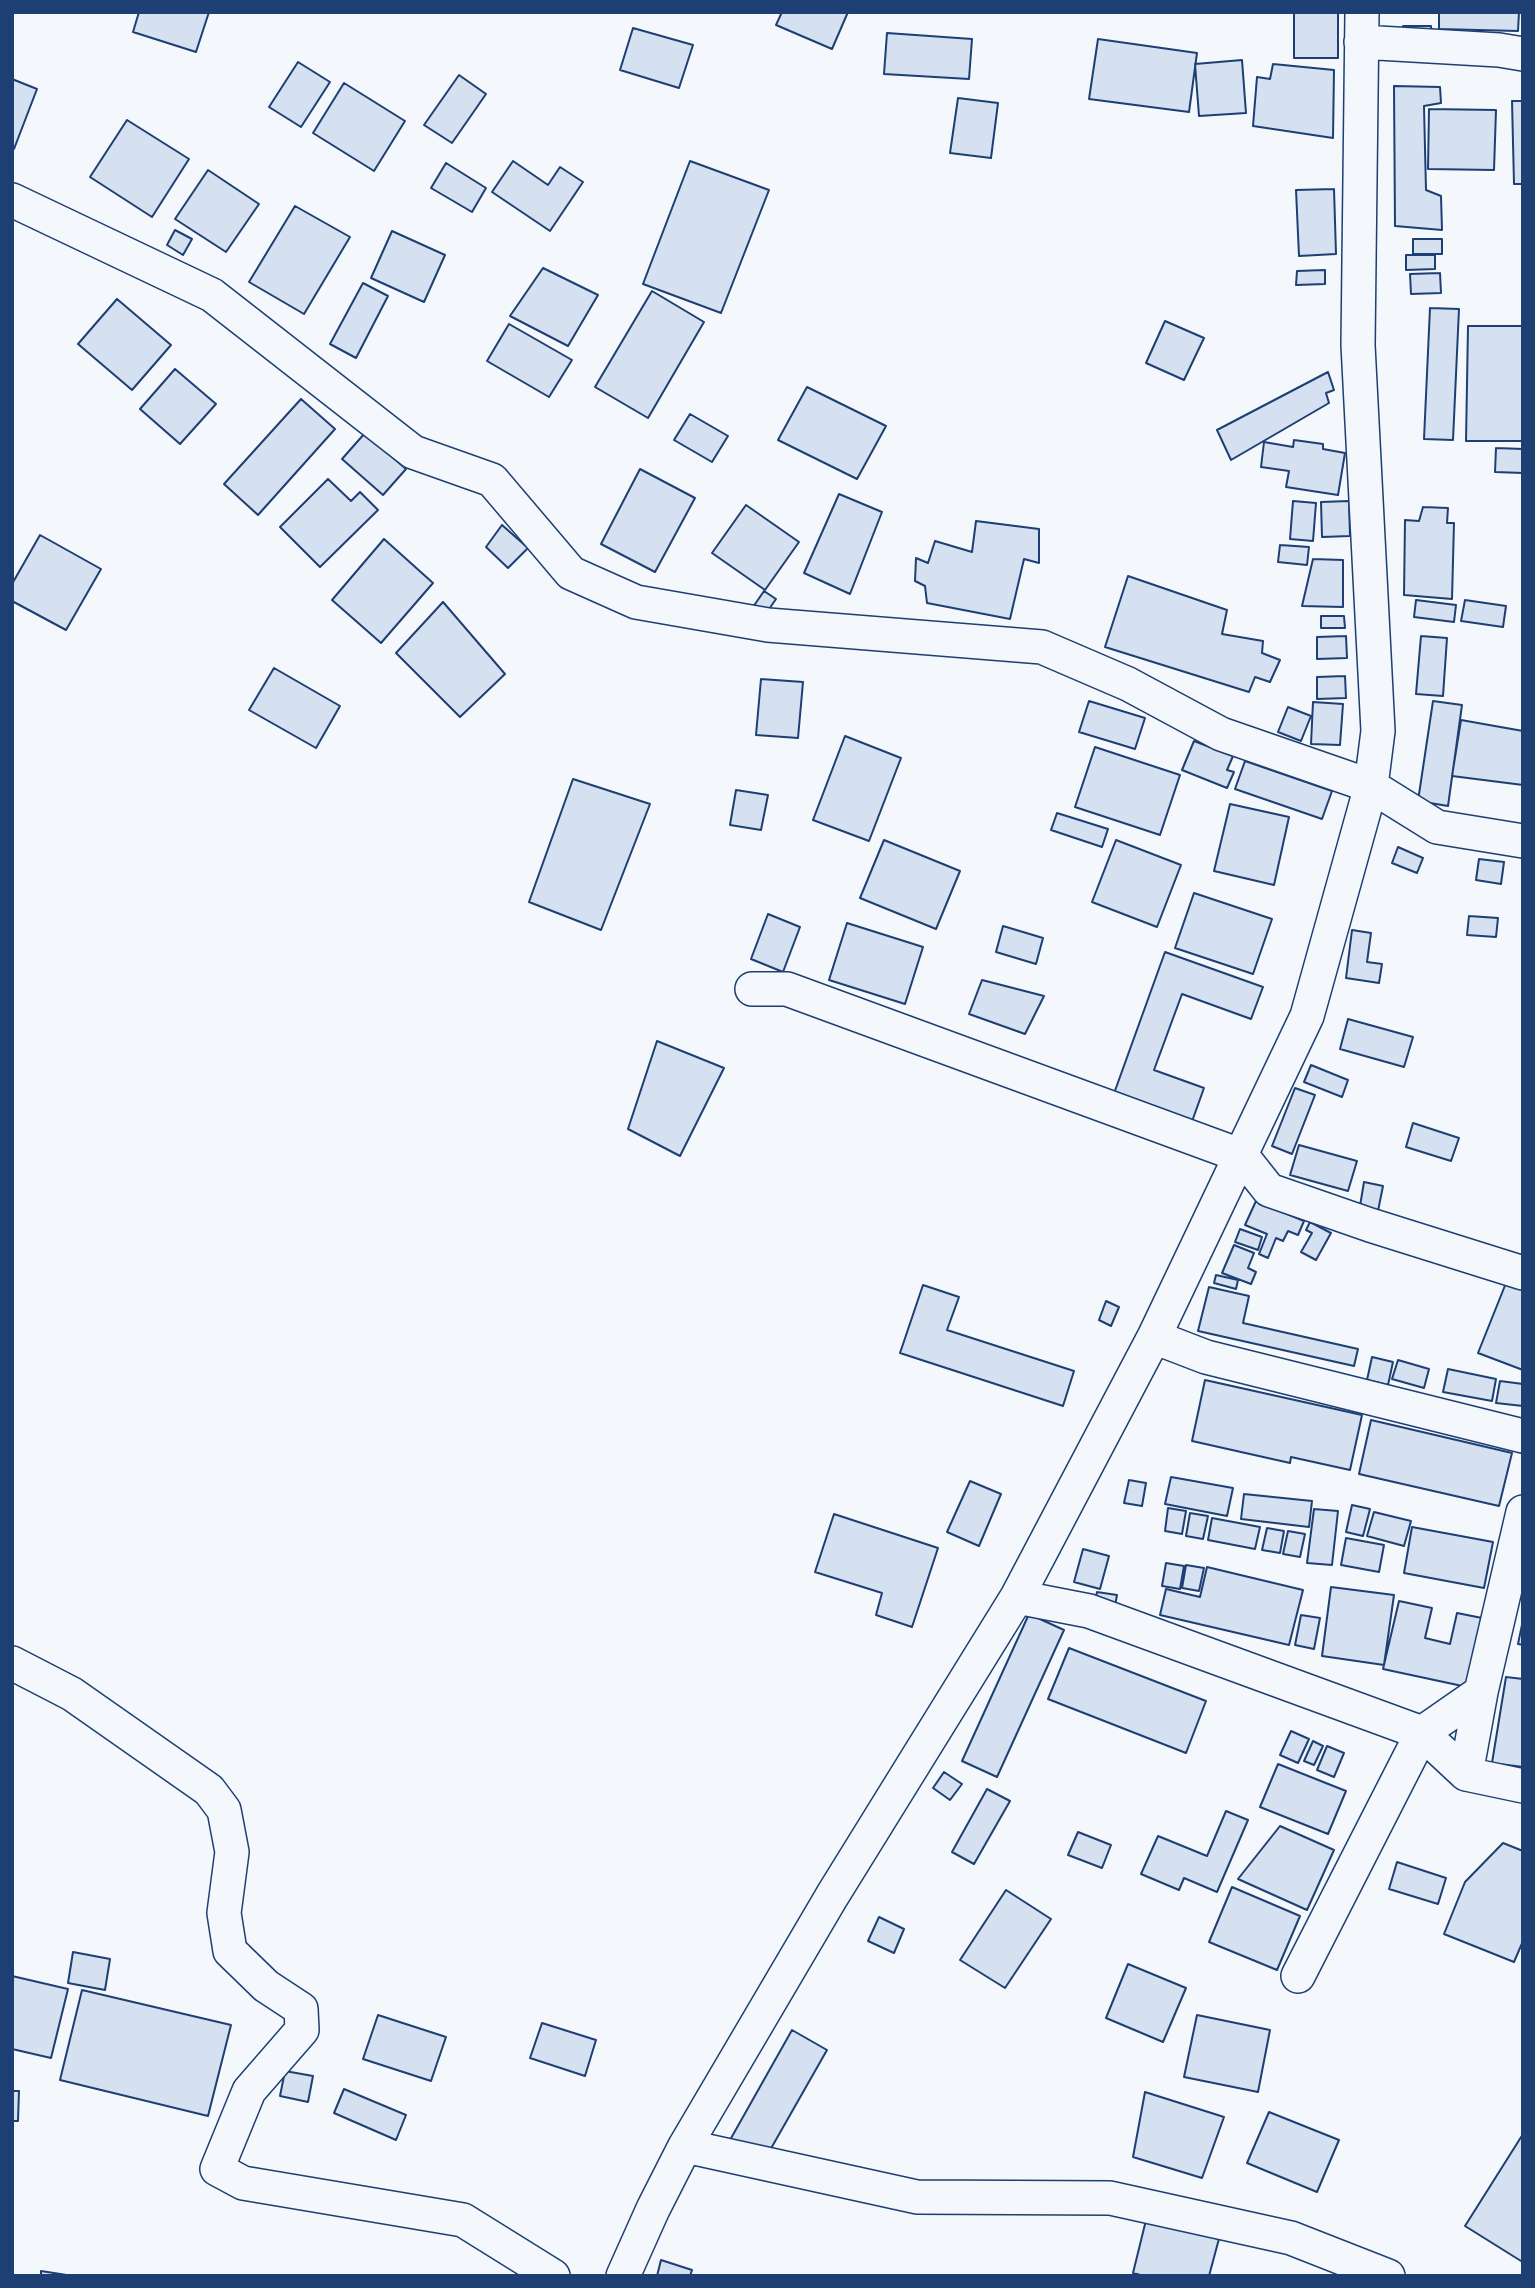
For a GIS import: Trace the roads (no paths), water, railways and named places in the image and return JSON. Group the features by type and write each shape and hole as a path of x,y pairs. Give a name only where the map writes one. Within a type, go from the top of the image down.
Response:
{"street":[{"path":"623,2276 685,2146 832,1896 1017,1597 1154,1337 1307,1016 1371,786 1378,731 1358,345 1361,27 1523,54"},
{"path":"12,201 212,295 413,452 492,480 571,573 636,602 768,625 1042,647 1128,684 1221,734 1371,786 1437,827 1523,841"},
{"path":"752,989 787,989 1242,1156 1269,1190 1523,1273"},
{"path":"1154,1337 1206,1357 1523,1436"},
{"path":"1466,1774 1481,1692 1522,1523"},
{"path":"1017,1597 1089,1611 1422,1732 1466,1774 1523,1786"},
{"path":"12,1663 72,1694 209,1790 224,1810 232,1852 224,1913 230,1951 266,1986 301,2009 302,2030 249,2091 217,2169 243,2183 463,2220 553,2276"},
{"path":"1298,1976 1422,1732 1481,1692"},
{"path":"685,2146 917,2197 1110,2198 1291,2238 1328,2265 1388,2276"}]}
